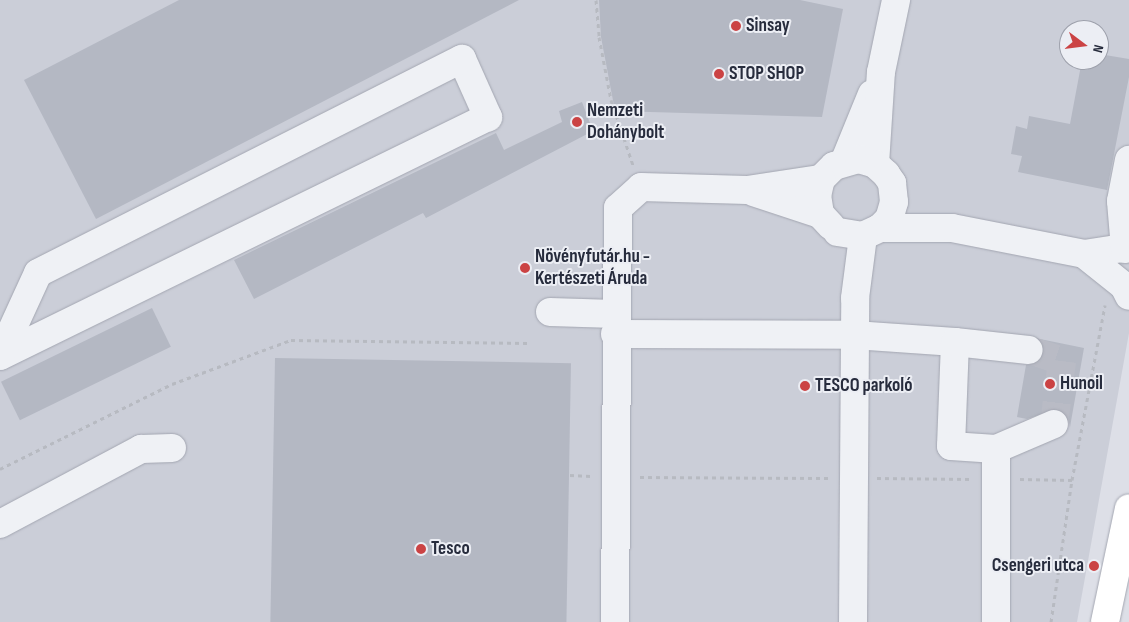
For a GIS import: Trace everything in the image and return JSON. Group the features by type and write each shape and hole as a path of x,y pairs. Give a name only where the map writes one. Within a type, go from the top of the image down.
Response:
{"main road":[{"path":"1105,622 1125,543 1129,508"}],"lane":[{"path":"875,164 881,72 896,0"},
{"path":"462,59 488,117 0,356 38,273 462,59"},
{"path":"845,160 881,72"},
{"path":"853,622 855,298 871,232 888,219 894,202 892,183 875,164 859,159 845,160 834,166 821,179 816,196 828,223 855,298"},
{"path":"894,202 952,228 1084,254 1127,248 1121,201 1129,160"},
{"path":"614,622 615,324 618,208 641,187 747,190 821,179"},
{"path":"747,190 828,223 871,232 952,228"},
{"path":"1084,254 1126,291"},
{"path":"550,312 615,324 854,335 955,342 1029,350"},
{"path":"955,342 951,446 996,449 1054,424"},
{"path":"0,524 141,449 172,448"},
{"path":"996,449 998,479 996,622"}],"path":[{"path":"596,0 599,37 611,100 641,187"},
{"path":"1051,622 1072,480 1104,305 1126,291"},
{"path":"0,470 172,384 291,340 528,343"},
{"path":"570,475 615,477 1072,480"}],"shaded area":[{"path":"0,0 1129,0 1129,333 1077,622 0,622"}],"building":[{"path":"179,0 519,0 96,219 24,80"},
{"name":"STOP SHOP","path":"599,0 800,0 843,9 822,117 615,111 601,37"},
{"path":"1109,56 1129,59 1129,77 1107,190 1018,172 1022,156 1011,154 1016,126 1027,129 1029,116 1070,124 1080,70 1109,70"},
{"path":"582,102 593,131 426,218 423,213 254,299 234,260 496,133 504,150 562,122 559,111"},
{"path":"152,308 171,347 20,420 1,382"},
{"name":"Hunoil","path":"1040,339 1084,348 1070,427 1068,417 1056,409 1027,419 1017,417 1026,365 1036,364 1044,352"},
{"name":"Tesco","path":"275,358 571,363 566,622 270,622"}],"tunnel":[{"path":"1029,350 1062,361 1054,424"}],"place":[{"name":"Sinsay","path":"736,26"},
{"name":"STOP SHOP","path":"719,74"},
{"name":"Nemzeti Dohánybolt","path":"577,122"},
{"name":"Növényfutár.hu - Kertészeti Áruda","path":"525,268"},
{"name":"Hunoil","path":"1050,384"},
{"name":"TESCO parkoló","path":"805,386"},
{"name":"Tesco","path":"421,549"},
{"name":"Csengeri utca","path":"1094,566"}]}
